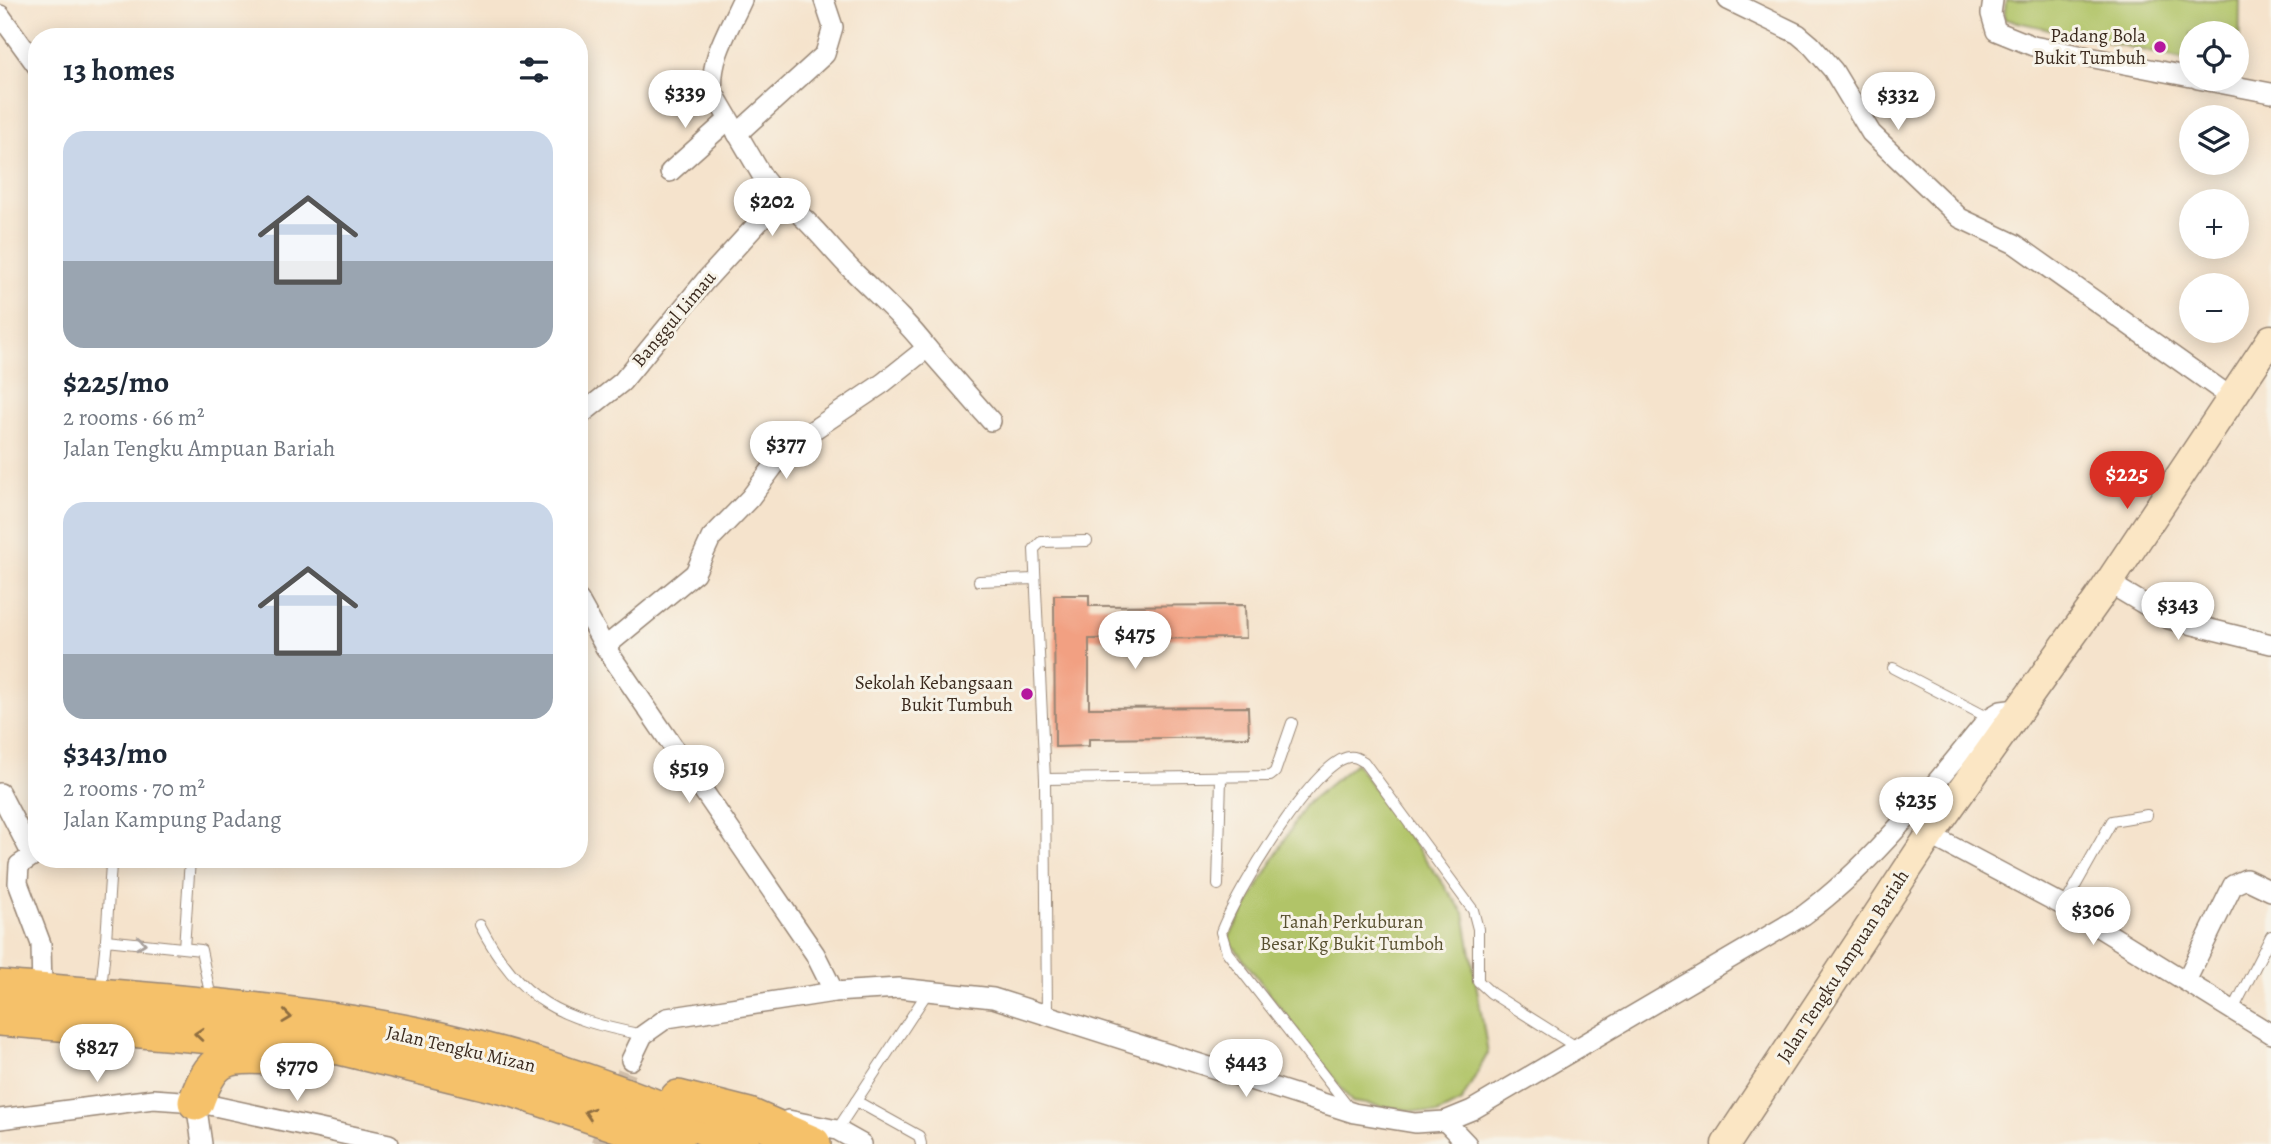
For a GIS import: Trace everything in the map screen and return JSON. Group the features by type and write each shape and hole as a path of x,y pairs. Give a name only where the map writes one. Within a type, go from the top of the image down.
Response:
{"highway":[{"name":"Jalan Tengku Mizan","path":"0,988 214,1008 340,1023 435,1039 515,1059 610,1091 683,1099 745,1130 825,1137"},
{"name":"Jalan Tengku Mizan","path":"0,1018 340,1047 513,1089 676,1144"},
{"path":"196,1102 212,1066 236,1058 258,1056 423,1067"}],"main road":[{"name":"Jalan Tengku Ampuan Bariah","path":"1726,1144 1930,835 2109,583 2271,339"}],"street":[{"path":"742,0 717,56 711,80 713,92 733,127 780,199 810,223 911,327 926,348 991,421"},
{"path":"670,172 733,127 825,54 833,27 824,0"},
{"path":"1728,0 1798,34 1811,45 1833,70 1871,133 1960,218 2015,244 2232,398"},
{"path":"1993,0 1991,15 1996,30 2034,46 2179,75"},
{"path":"0,15 28,54"},
{"path":"2249,89 2271,93"},
{"name":"Banggul Limau","path":"588,407 622,382 705,281 780,199"},
{"path":"605,647 695,573 711,538 751,498 788,447 883,383 926,348"},
{"path":"2109,583 2169,619 2271,644"},
{"path":"588,616 605,647 816,954 834,992"},
{"path":"631,1060 643,1035 667,1018 834,992 900,988 929,990 993,998 1354,1113 1415,1123 1445,1121 1472,1110 1578,1048 1804,915 1839,890 1871,859 1989,718 2001,711 2017,709"},
{"path":"0,793 28,843"},
{"path":"1930,835 2064,906 2271,1034"},
{"path":"28,858 19,865 18,883 41,944 42,992"},
{"path":"2186,981 2233,885 2246,879 2271,891"},
{"path":"0,1119 94,1104 153,1099 196,1102 389,1144"},
{"path":"196,1102 202,1144"},
{"path":"1445,1121 1467,1144"},
{"path":"825,1137 862,1144"}],"lane":[{"path":"1047,1014 1045,779 1034,549 1041,542 1087,541"},
{"path":"979,581 1035,579"},
{"path":"1893,668 1989,718"},
{"path":"1045,779 1270,776 1275,772 1292,723"},
{"path":"1354,1113 1227,952 1221,932 1266,851 1299,802 1323,772 1346,757 1353,756 1364,762 1473,910 1478,929 1478,981 1491,993 1578,1048"},
{"path":"1218,885 1221,778"},
{"path":"2064,906 2112,821 2147,815"},
{"path":"100,997 111,868"},
{"path":"184,948 189,868"},
{"path":"480,925 499,961 525,990 559,1012 598,1026 643,1035"},
{"path":"2233,1010 2271,936"},
{"path":"106,940 201,950 214,1008"},
{"path":"825,1137 856,1101 929,990"},
{"path":"856,1101 919,1136 920,1144"}],"green space":[{"name":"Padang Bola Bukit Tumbuh","path":"2006,0 2240,0 2240,21 2179,21 2179,58 2004,19"},
{"name":"Tanah Perkuburan Besar Kg Bukit Tumboh","path":"1356,763 1464,913 1488,1053 1461,1102 1437,1114 1352,1102 1228,939 1304,806"}],"building":[{"path":"1054,595 1089,595 1089,606 1245,605 1246,638 1089,639 1089,708 1248,707 1249,737 1089,739 1089,746 1055,747"}],"tunnel":[{"path":"600,1144 631,1060"}],"place":[{"name":"Padang Bola Bukit Tumbuh","path":"2160,47"},
{"name":"Sekolah Kebangsaan Bukit Tumbuh","path":"1027,694"}]}
